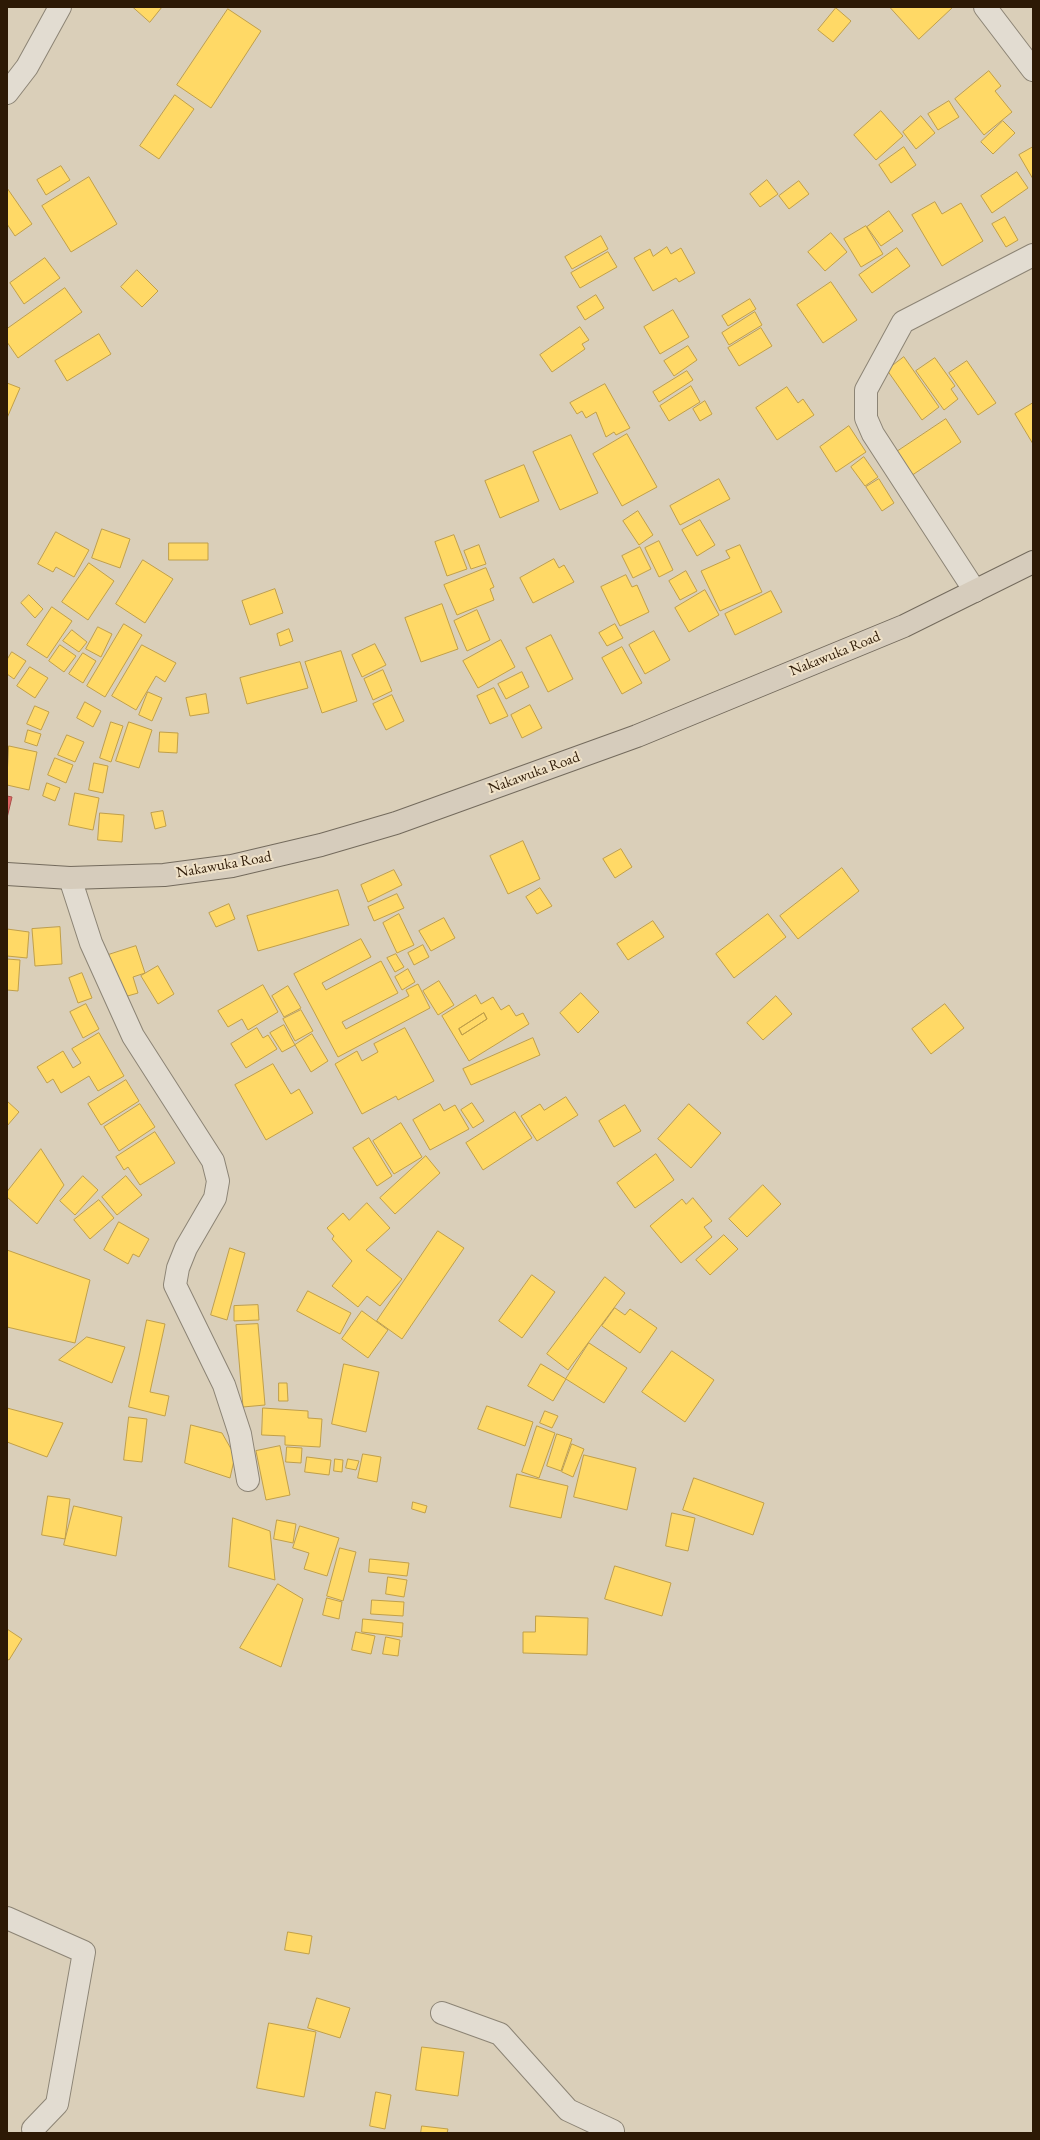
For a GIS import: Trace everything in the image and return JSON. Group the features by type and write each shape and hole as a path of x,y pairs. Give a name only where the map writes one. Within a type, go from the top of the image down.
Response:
{"main road":[{"name":"Nakawuka Road","path":"7,874 70,878 164,875 232,866 321,845 396,823 637,736 904,626 1033,562"}],"street":[{"path":"7,93 27,67 60,7"},
{"path":"985,7 1033,70"},
{"path":"975,591 873,434 866,418 866,390 902,322 1033,255"},
{"path":"70,878 91,943 133,1036 213,1161 218,1181 215,1198 186,1248 178,1268 175,1285 224,1385 240,1434 248,1480"},
{"path":"7,1918 84,1952 57,2104 33,2129"},
{"path":"442,2013 500,2034 568,2110 613,2131"}],"building: Homes":[{"path":"133,7 162,7 150,22"},
{"path":"890,7 953,7 919,39"},
{"path":"836,8 851,21 833,42 818,30"},
{"path":"228,9 261,31 211,108 177,85"},
{"path":"989,71 1001,86 995,91 1012,112 984,135 955,99"},
{"path":"175,95 194,109 159,159 140,146"},
{"path":"949,101 959,117 938,130 928,114"},
{"path":"881,111 903,136 876,160 854,135"},
{"path":"921,116 935,133 916,149 903,132"},
{"path":"1003,121 1015,133 993,154 981,142"},
{"path":"904,147 916,165 891,183 879,165"},
{"path":"1033,147 1033,179 1019,155"},
{"path":"61,166 70,180 46,195 37,180"},
{"path":"1017,172 1028,188 992,213 981,196"},
{"path":"89,177 117,224 71,252 42,206"},
{"path":"767,180 778,194 760,207 750,194"},
{"path":"799,181 809,194 789,209 779,196"},
{"path":"7,188 32,224 15,236 7,224"},
{"path":"935,202 942,214 961,203 983,241 942,266 912,215"},
{"path":"889,211 903,231 881,246 867,227"},
{"path":"1005,217 1018,240 1006,247 992,224"},
{"path":"866,226 883,254 861,267 844,239"},
{"path":"831,233 847,252 825,271 808,252"},
{"path":"601,236 608,249 572,269 565,257"},
{"path":"667,247 671,254 681,248 695,273 679,282 676,278 653,291 634,258 650,249 653,256"},
{"path":"897,248 910,266 872,293 859,275"},
{"path":"608,252 617,267 580,288 571,273"},
{"path":"45,258 60,278 24,304 10,283"},
{"path":"137,270 158,291 142,307 121,287"},
{"path":"831,282 857,320 823,343 797,305"},
{"path":"65,288 82,312 18,358 7,342 7,329"},
{"path":"596,295 604,308 585,320 577,307"},
{"path":"750,299 756,309 728,326 722,316"},
{"path":"673,310 689,337 660,354 644,327"},
{"path":"755,312 762,325 729,345 722,333"},
{"path":"580,327 589,340 582,344 585,349 552,372 540,355"},
{"path":"761,328 772,346 739,366 728,348"},
{"path":"99,334 111,354 67,381 55,361"},
{"path":"688,346 697,360 674,376 664,361"},
{"path":"904,357 939,407 922,420 887,370"},
{"path":"935,358 955,386 951,389 958,399 944,410 916,371"},
{"path":"967,361 996,403 978,415 949,373"},
{"path":"687,371 693,380 659,402 653,392"},
{"path":"7,383 20,388 7,418"},
{"path":"605,384 630,428 616,435 614,432 606,437 596,412 586,418 582,411 577,414 570,403"},
{"path":"691,386 700,402 669,421 660,406"},
{"path":"787,387 798,403 803,399 814,415 777,440 756,408"},
{"path":"705,401 712,414 700,421 693,409"},
{"path":"1033,403 1033,444 1015,414"},
{"path":"946,419 961,442 908,478 892,455"},
{"path":"849,426 866,452 836,472 820,447"},
{"path":"627,434 657,487 622,506 593,454"},
{"path":"571,435 598,493 560,510 533,452"},
{"path":"864,457 878,477 865,486 851,467"},
{"path":"524,465 539,501 500,518 485,481"},
{"path":"719,479 730,499 680,525 670,506"},
{"path":"879,479 894,503 882,511 866,487"},
{"path":"638,511 653,535 639,545 623,521"},
{"path":"700,520 715,545 697,556 682,530"},
{"path":"102,529 130,539 120,568 92,558"},
{"path":"56,532 89,550 74,577 56,567 53,572 38,564"},
{"path":"454,535 467,569 447,576 435,542"},
{"path":"659,541 673,570 659,577 645,548"},
{"path":"169,543 208,543 208,560 169,560"},
{"path":"479,545 486,564 471,569 464,551"},
{"path":"740,545 762,592 720,611 701,571 730,558 726,551"},
{"path":"640,547 651,569 633,578 622,556"},
{"path":"554,559 559,568 564,565 574,582 533,603 520,578"},
{"path":"143,560 173,579 145,623 116,604"},
{"path":"89,563 114,581 88,620 62,602"},
{"path":"486,568 494,587 490,589 494,600 457,615 444,585"},
{"path":"686,571 697,591 680,600 669,581"},
{"path":"626,575 632,587 637,585 649,612 620,626 601,587"},
{"path":"275,589 283,613 250,625 242,601"},
{"path":"705,590 719,615 689,632 675,608"},
{"path":"771,591 782,612 735,635 725,614"},
{"path":"29,595 43,609 35,618 21,603"},
{"path":"442,604 458,649 421,662 405,618"},
{"path":"52,607 72,621 47,658 27,645"},
{"path":"477,610 490,640 467,651 454,621"},
{"path":"124,624 142,635 105,697 87,686"},
{"path":"615,624 623,638 607,646 599,633"},
{"path":"98,627 112,634 101,657 86,649"},
{"path":"289,629 293,641 280,646 277,634"},
{"path":"72,630 87,642 79,652 63,641"},
{"path":"654,631 670,660 645,674 629,645"},
{"path":"551,635 573,679 548,692 526,648"},
{"path":"501,640 515,667 478,688 463,661"},
{"path":"375,644 386,665 362,677 352,655"},
{"path":"60,645 76,656 64,672 49,661"},
{"path":"142,645 176,663 165,682 156,676 136,710 112,696"},
{"path":"622,647 642,683 622,694 602,658"},
{"path":"341,651 357,701 322,713 305,662"},
{"path":"12,652 26,661 14,679 7,674 7,660"},
{"path":"83,653 96,661 83,683 69,674"},
{"path":"300,662 308,688 247,704 240,678"},
{"path":"30,667 48,678 35,698 17,686"},
{"path":"383,670 392,691 373,700 364,679"},
{"path":"522,672 529,687 506,699 498,684"},
{"path":"494,688 508,716 490,724 477,696"},
{"path":"148,692 162,698 152,721 139,715"},
{"path":"206,694 209,713 190,716 186,698"},
{"path":"392,695 404,721 386,730 373,704"},
{"path":"85,702 101,711 93,727 77,718"},
{"path":"530,705 542,728 522,738 511,715"},
{"path":"35,706 49,712 41,730 27,724"},
{"path":"111,722 123,726 111,762 100,758"},
{"path":"129,722 152,730 139,768 116,761"},
{"path":"28,730 41,734 37,746 25,742"},
{"path":"160,732 178,733 177,753 159,752"},
{"path":"67,735 84,742 75,762 58,755"},
{"path":"9,746 37,752 29,790 7,785"},
{"path":"55,758 73,765 66,783 48,775"},
{"path":"94,763 108,766 103,793 89,790"},
{"path":"47,783 60,788 55,801 43,796"},
{"path":"75,793 99,798 93,830 69,825"},
{"path":"163,811 166,826 155,829 151,813"},
{"path":"100,813 124,815 122,842 98,840"},
{"path":"523,841 540,879 508,894 490,856"},
{"path":"621,849 632,867 615,878 603,859"},
{"path":"842,868 859,891 798,939 780,916"},
{"path":"394,870 402,885 368,902 361,885"},
{"path":"540,888 552,906 537,914 526,897"},
{"path":"338,890 349,925 258,951 247,916"},
{"path":"397,894 404,908 374,921 368,907"},
{"path":"229,904 235,919 216,927 209,913"},
{"path":"399,914 414,945 397,953 383,923"},
{"path":"768,914 786,937 734,978 716,954"},
{"path":"444,918 455,938 431,951 419,931"},
{"path":"653,921 664,937 628,960 617,944"},
{"path":"60,927 62,964 35,966 32,929"},
{"path":"7,929 29,932 27,958 7,956"},
{"path":"361,939 371,957 322,983 326,990 381,961 398,993 342,1022 346,1029 409,996 406,990 418,984 430,1008 338,1057 294,974"},
{"path":"423,945 429,957 414,965 408,953"},
{"path":"136,946 145,973 133,977 138,993 117,999 102,957"},
{"path":"396,954 404,967 395,972 387,958"},
{"path":"7,959 20,960 18,991 7,990"},
{"path":"158,966 174,994 158,1004 141,976"},
{"path":"408,969 415,982 402,990 395,977"},
{"path":"82,973 92,998 78,1003 69,978"},
{"path":"439,981 454,1005 438,1015 423,991"},
{"path":"263,985 278,1012 248,1030 242,1019 228,1027 218,1011"},
{"path":"288,986 301,1008 284,1017 272,996"},
{"path":"581,993 599,1012 578,1033 560,1013"},
{"path":"476,995 481,1004 493,997 501,1010 509,1005 516,1016 523,1013 529,1024 469,1061 442,1016","holes":["484,1013 487,1019 462,1035 459,1029"]},
{"path":"776,996 792,1014 763,1040 747,1023"},
{"path":"86,1004 99,1029 83,1038 70,1012"},
{"path":"945,1004 964,1028 931,1054 912,1029"},
{"path":"301,1010 313,1031 295,1041 283,1019"},
{"path":"484,1013 487,1019 462,1035 459,1029"},
{"path":"284,1025 295,1045 282,1052 270,1033"},
{"path":"257,1028 263,1038 268,1035 277,1049 246,1068 231,1044"},
{"path":"405,1028 434,1081 398,1100 396,1096 362,1114 335,1064 357,1051 362,1061 378,1052 374,1044"},
{"path":"99,1033 124,1076 98,1091 89,1076 61,1093 53,1079 47,1083 37,1067 63,1051 73,1068 81,1063 72,1049"},
{"path":"312,1034 328,1061 311,1072 295,1045"},
{"path":"533,1038 540,1055 471,1085 463,1069"},
{"path":"273,1064 291,1094 299,1089 313,1113 266,1140 235,1085"},
{"path":"126,1080 139,1101 101,1125 88,1104"},
{"path":"566,1097 578,1115 537,1141 521,1116 540,1104 544,1110"},
{"path":"7,1101 19,1112 7,1126"},
{"path":"472,1103 484,1121 473,1128 461,1110"},
{"path":"140,1104 155,1127 119,1151 104,1127"},
{"path":"440,1104 444,1111 455,1105 469,1129 430,1150 413,1120"},
{"path":"689,1104 721,1133 691,1168 658,1139"},
{"path":"625,1105 641,1131 614,1147 599,1121"},
{"path":"515,1112 532,1138 483,1170 466,1143"},
{"path":"401,1123 422,1157 394,1174 373,1141"},
{"path":"155,1132 175,1163 140,1185 128,1167 124,1170 116,1157"},
{"path":"369,1138 392,1176 377,1186 353,1148"},
{"path":"41,1149 64,1185 37,1224 7,1197 7,1192"},
{"path":"656,1154 674,1180 635,1208 617,1183"},
{"path":"426,1156 440,1173 395,1214 380,1198"},
{"path":"83,1176 98,1190 75,1215 60,1201"},
{"path":"126,1176 142,1195 117,1215 102,1197"},
{"path":"763,1185 781,1204 747,1237 729,1219"},
{"path":"693,1198 712,1221 704,1227 712,1237 681,1263 650,1226 682,1199 686,1204"},
{"path":"99,1200 114,1218 90,1239 74,1220"},
{"path":"367,1203 390,1228 366,1250 402,1279 380,1306 367,1296 358,1307 332,1286 352,1261 332,1239 334,1236 327,1228 343,1213 349,1220"},
{"path":"119,1222 149,1239 139,1257 133,1254 128,1264 104,1250"},
{"path":"438,1231 464,1248 402,1339 377,1321"},
{"path":"724,1235 738,1249 710,1275 696,1260"},
{"path":"230,1248 245,1253 227,1320 211,1315"},
{"path":"7,1250 90,1280 75,1343 7,1327"},
{"path":"532,1275 555,1292 522,1338 499,1321"},
{"path":"605,1277 625,1293 568,1370 547,1354"},
{"path":"308,1291 351,1313 340,1334 297,1311"},
{"path":"258,1305 259,1320 234,1321 234,1306"},
{"path":"615,1308 625,1315 630,1309 657,1328 640,1353 602,1326"},
{"path":"362,1311 388,1330 368,1358 342,1339"},
{"path":"147,1320 165,1324 150,1392 169,1396 165,1416 129,1407"},
{"path":"258,1324 265,1405 243,1407 236,1325"},
{"path":"87,1337 125,1347 112,1383 59,1360"},
{"path":"589,1343 627,1368 604,1403 566,1379"},
{"path":"672,1351 714,1380 685,1422 642,1392"},
{"path":"344,1364 379,1372 366,1432 332,1424"},
{"path":"541,1364 566,1379 553,1401 528,1386"},
{"path":"279,1383 287,1383 288,1401 279,1401"},
{"path":"487,1406 533,1422 525,1446 478,1429"},
{"path":"7,1408 63,1423 47,1457 7,1442"},
{"path":"263,1408 308,1411 308,1418 322,1419 320,1447 285,1445 285,1436 262,1435"},
{"path":"545,1411 558,1416 552,1428 540,1423"},
{"path":"129,1417 147,1419 142,1462 124,1460"},
{"path":"191,1425 222,1433 235,1456 230,1478 185,1463"},
{"path":"537,1426 555,1433 539,1478 522,1472"},
{"path":"557,1434 572,1439 561,1471 547,1466"},
{"path":"572,1444 584,1449 573,1477 562,1472"},
{"path":"280,1446 290,1495 266,1500 256,1451"},
{"path":"287,1447 302,1448 301,1463 286,1462"},
{"path":"363,1454 381,1457 377,1482 358,1478"},
{"path":"584,1455 636,1468 627,1510 574,1497"},
{"path":"307,1457 331,1460 329,1475 305,1472"},
{"path":"335,1459 343,1460 342,1472 334,1471"},
{"path":"348,1459 359,1461 356,1470 346,1468"},
{"path":"517,1474 568,1486 561,1518 510,1507"},
{"path":"694,1478 764,1503 753,1535 683,1510"},
{"path":"48,1496 70,1499 65,1539 42,1535"},
{"path":"413,1502 427,1506 425,1513 412,1509"},
{"path":"74,1506 122,1517 116,1556 64,1545"},
{"path":"672,1513 695,1518 688,1551 666,1546"},
{"path":"233,1518 270,1531 275,1580 229,1567"},
{"path":"277,1520 296,1524 293,1543 274,1539"},
{"path":"300,1526 339,1538 327,1576 304,1569 309,1553 293,1548"},
{"path":"340,1548 356,1552 343,1601 327,1596"},
{"path":"370,1559 409,1563 407,1576 369,1572"},
{"path":"615,1566 671,1583 662,1616 605,1599"},
{"path":"388,1577 407,1580 404,1597 386,1594"},
{"path":"278,1584 303,1599 281,1667 240,1648"},
{"path":"327,1598 342,1602 339,1619 323,1615"},
{"path":"372,1600 404,1602 403,1616 371,1614"},
{"path":"536,1616 588,1618 587,1655 523,1653 523,1632 535,1632"},
{"path":"363,1619 403,1623 402,1637 362,1632"},
{"path":"7,1629 22,1639 9,1660 7,1659"},
{"path":"356,1632 375,1636 371,1654 352,1650"},
{"path":"386,1637 400,1640 398,1656 383,1654"},
{"path":"288,1932 312,1936 309,1954 285,1950"},
{"path":"317,1998 350,2008 340,2038 308,2028"},
{"path":"269,2023 316,2032 304,2097 257,2088"},
{"path":"422,2047 464,2052 458,2096 416,2090"},
{"path":"376,2092 391,2095 385,2129 370,2126"},
{"path":"422,2126 448,2129 447,2133 421,2133"}],"building: Shops":[{"path":"7,796 12,797 7,818"}]}
